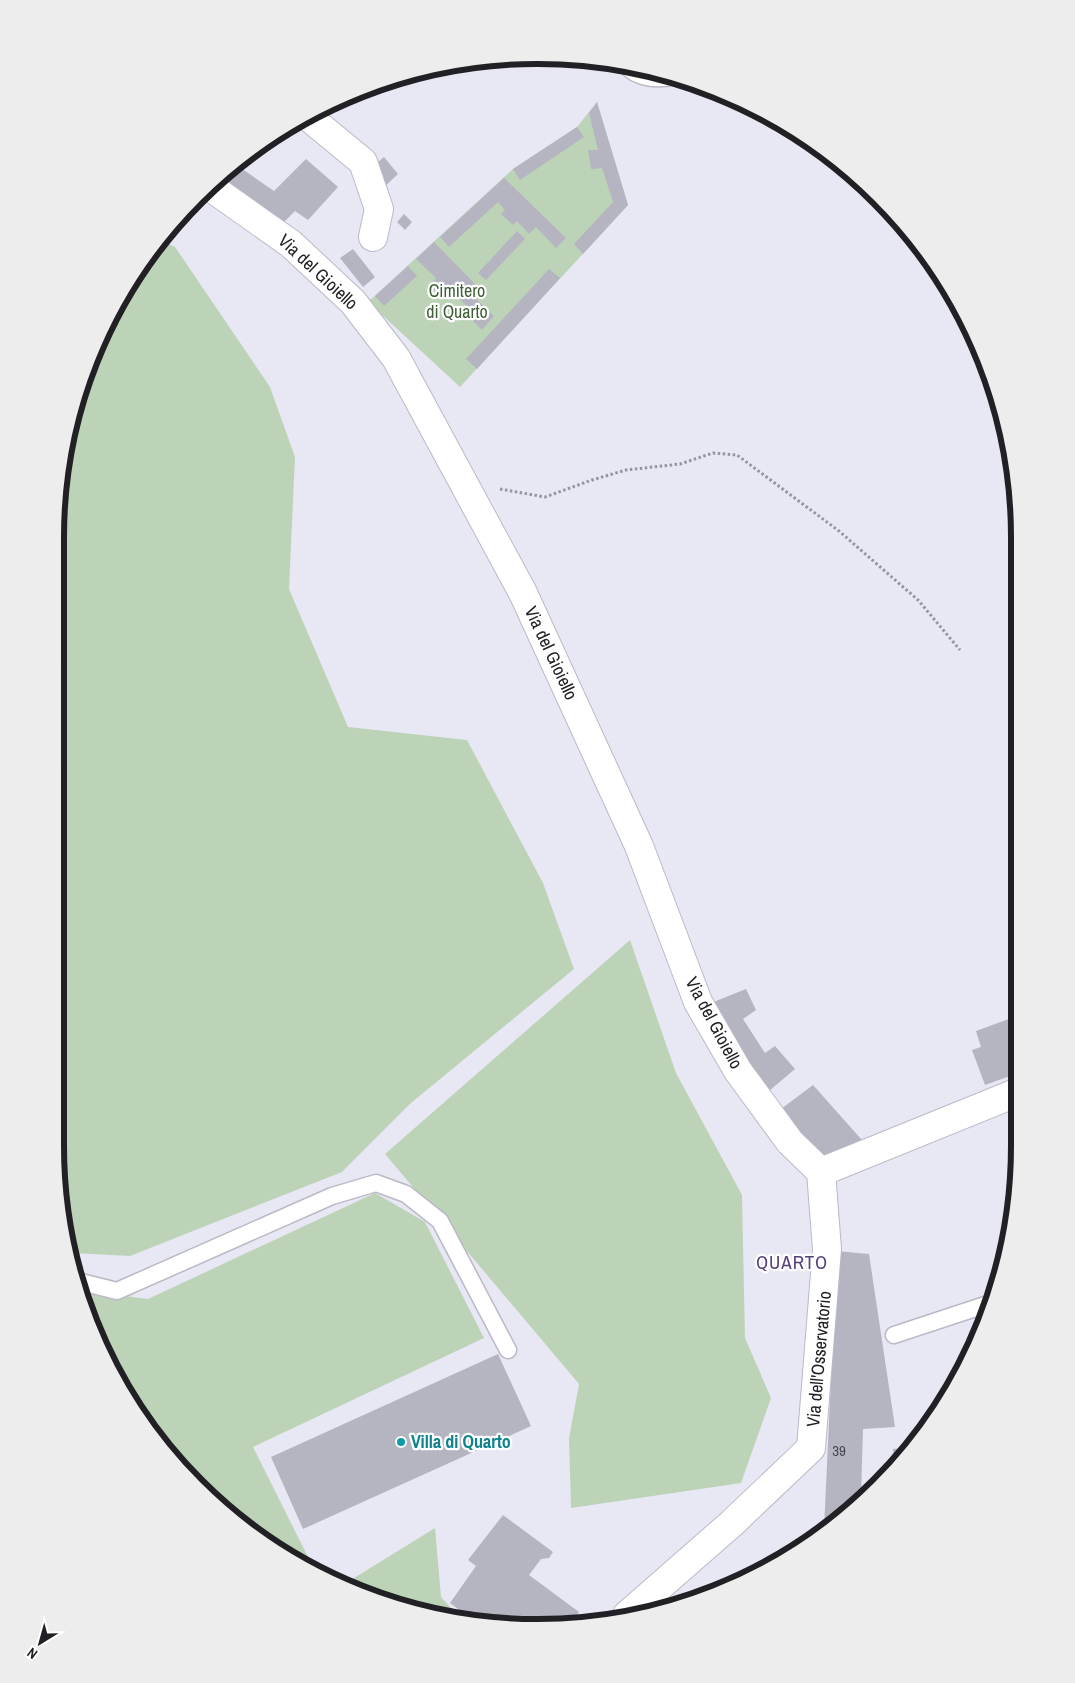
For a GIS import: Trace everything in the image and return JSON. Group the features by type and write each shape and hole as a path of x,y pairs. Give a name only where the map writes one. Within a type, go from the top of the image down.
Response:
{"street":[{"path":"313,121 363,162 379,209 373,237"},
{"name":"Via del Gioiello","path":"215,191 291,244 353,302 396,358 523,593 639,846 698,1002 738,1071 790,1142 821,1172"},
{"path":"821,1172 1011,1096"},
{"name":"Via dell'Osservatorio","path":"634,1609 731,1524 812,1448 828,1249 821,1172"}],"lane":[{"path":"84,1283 118,1291 332,1196 376,1184 406,1194 440,1221 508,1350"},
{"path":"894,1335 983,1306"}],"path":[{"path":"471,498 487,485 507,492 545,497 626,470 680,464 713,453 737,455 838,531 918,600 960,650"}],"green space":[{"name":"Cimitero di Quarto","path":"597,102 628,205 460,387 368,302 513,169 577,127"},
{"path":"167,243 175,247 270,387 295,457 289,589 348,727 467,740 543,883 574,969 411,1103 342,1172 130,1256 77,1253 68,1207 65,1176 65,507 73,445 89,385 100,356 127,301"},
{"path":"630,940 676,1073 742,1195 745,1338 771,1398 741,1483 571,1508 569,1438 579,1384 385,1154"},
{"path":"375,1193 425,1222 484,1338 253,1447 310,1561 274,1539 225,1502 181,1458 144,1409 127,1382 100,1327 87,1291 148,1299"},
{"path":"435,1528 441,1597 454,1611 415,1603 350,1580"}],"building":[{"path":"597,102 628,205 583,254 574,244 613,202 602,168 591,169 588,150 598,150 589,113"},
{"path":"577,127 584,137 520,180 513,169"},
{"path":"384,157 398,174 382,189 367,171"},
{"path":"306,159 338,187 308,220 295,211 280,226 223,183 241,168 274,191"},
{"path":"504,178 566,238 556,248 536,227 529,234 517,221 513,225 501,214 505,210 498,202 449,247 440,237"},
{"path":"404,214 412,222 405,230 397,222"},
{"path":"517,231 525,239 486,280 478,273"},
{"path":"434,242 478,287 471,294 494,316 482,330 465,313 469,308 450,290 442,298 430,286 436,278 416,259"},
{"path":"353,249 375,277 363,287 340,258"},
{"path":"408,266 417,276 384,306 375,296"},
{"path":"549,269 560,278 477,369 466,359"},
{"path":"746,989 756,1010 743,1019 765,1053 775,1046 795,1069 763,1096 711,1003"},
{"path":"1011,1018 1011,1076 985,1085 972,1050 981,1047 976,1031"},
{"path":"813,1085 862,1140 821,1165 777,1112"},
{"path":"837,1251 869,1254 895,1427 863,1429 861,1491 824,1522"},
{"name":"Villa di Quarto","path":"498,1354 531,1426 303,1529 271,1457"},
{"path":"902,1448 894,1458 893,1449"},
{"path":"503,1515 553,1552 549,1558 541,1559 529,1575 579,1612 575,1617 538,1619 507,1618 463,1613 450,1603 476,1566 468,1560"}],"place":[{"name":"Villa di Quarto","path":"401,1442"}],"district":[{"name":"QUARTO","path":"792,1262"}]}
